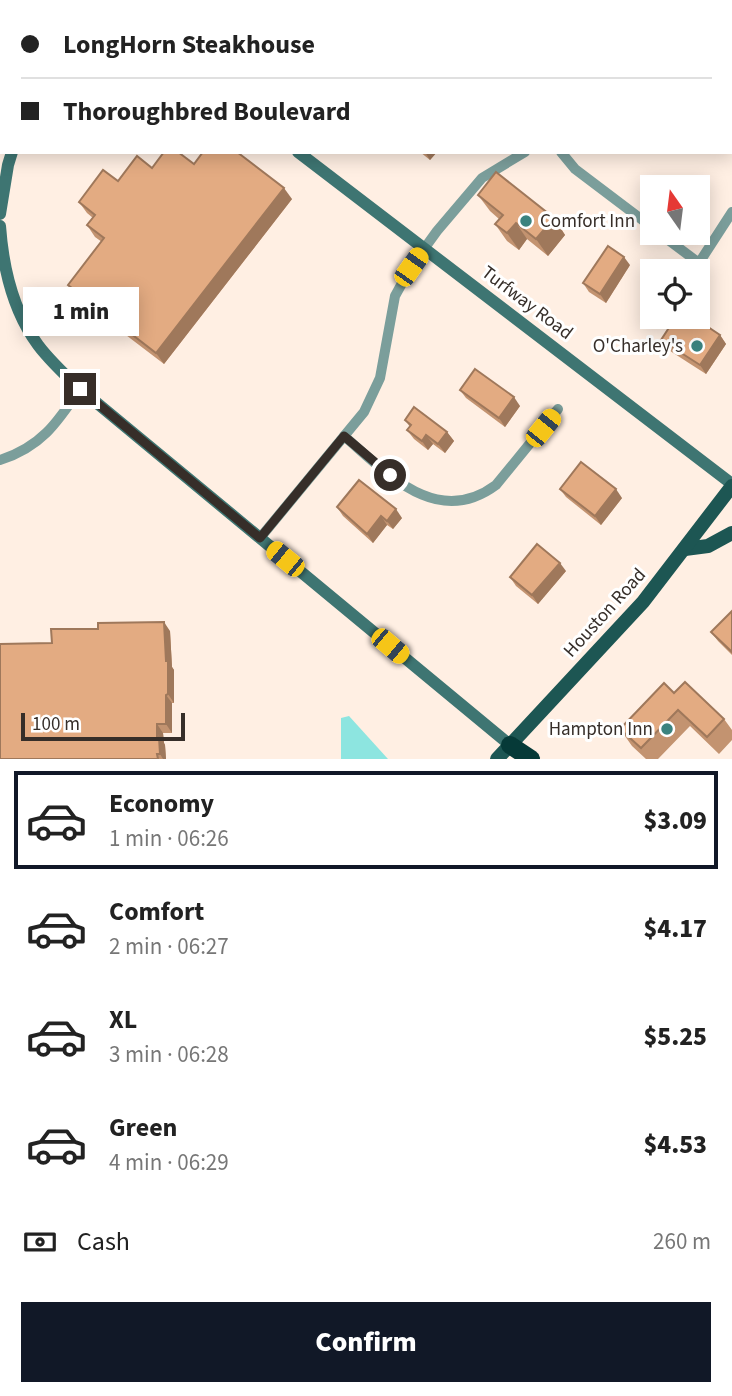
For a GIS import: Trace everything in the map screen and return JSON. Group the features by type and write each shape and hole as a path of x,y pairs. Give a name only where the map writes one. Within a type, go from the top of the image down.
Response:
{"highway":[{"path":"516,752 531,759"}],"main road":[{"path":"0,214 11,154"},
{"name":"Turfway Road","path":"301,154 732,485"},
{"path":"0,226 5,270 23,320 37,343 80,389 516,752"},
{"name":"Houston Road","path":"497,759 516,752 643,602 732,485"},
{"path":"685,549 708,546 732,533"}],"street":[{"path":"260,538 364,412 380,378 395,296 424,249 482,178 522,154"},
{"path":"563,154 575,169 640,218"},
{"path":"675,245 699,263 732,212"},
{"path":"0,460 16,455 37,442 80,389"},
{"path":"344,436 415,493 434,500 456,501 484,493 496,485 558,410"}],"water":[{"path":"349,716 388,759 341,759 341,718"}],"building":[{"path":"162,154 181,154 194,164 202,154 240,154 284,188 156,353 68,285 104,238 87,225 95,215 79,202 103,170 118,181 137,156 152,168"},
{"path":"496,172 554,218 536,239 516,223 507,233 495,224 503,215 478,195"},
{"path":"608,246 624,257 600,294 583,283"},
{"name":"O'Charley's","path":"710,328 720,335 700,365 661,340 668,329"},
{"path":"475,369 514,397 499,418 460,390"},
{"path":"414,407 447,432 438,444 426,435 422,441 407,430 411,425 405,420"},
{"path":"581,462 616,489 595,516 560,489"},
{"path":"359,480 396,509 387,521 381,516 367,534 337,507"},
{"path":"537,544 560,563 532,595 510,577"},
{"path":"732,611 732,652 711,632"},
{"path":"164,622 168,694 166,724 157,724 160,754 157,754 158,759 0,759 0,644 52,643 51,629 98,629 98,623"},
{"path":"685,682 724,719 707,737 678,710 641,748 620,729 664,683 674,693"}],"place":[{"name":"Comfort Inn","path":"526,221"},
{"name":"O'Charley's","path":"697,346"},
{"name":"Hampton Inn","path":"667,729"}],"route":[{"path":"80,389 260,538 344,436 390,475"}]}
